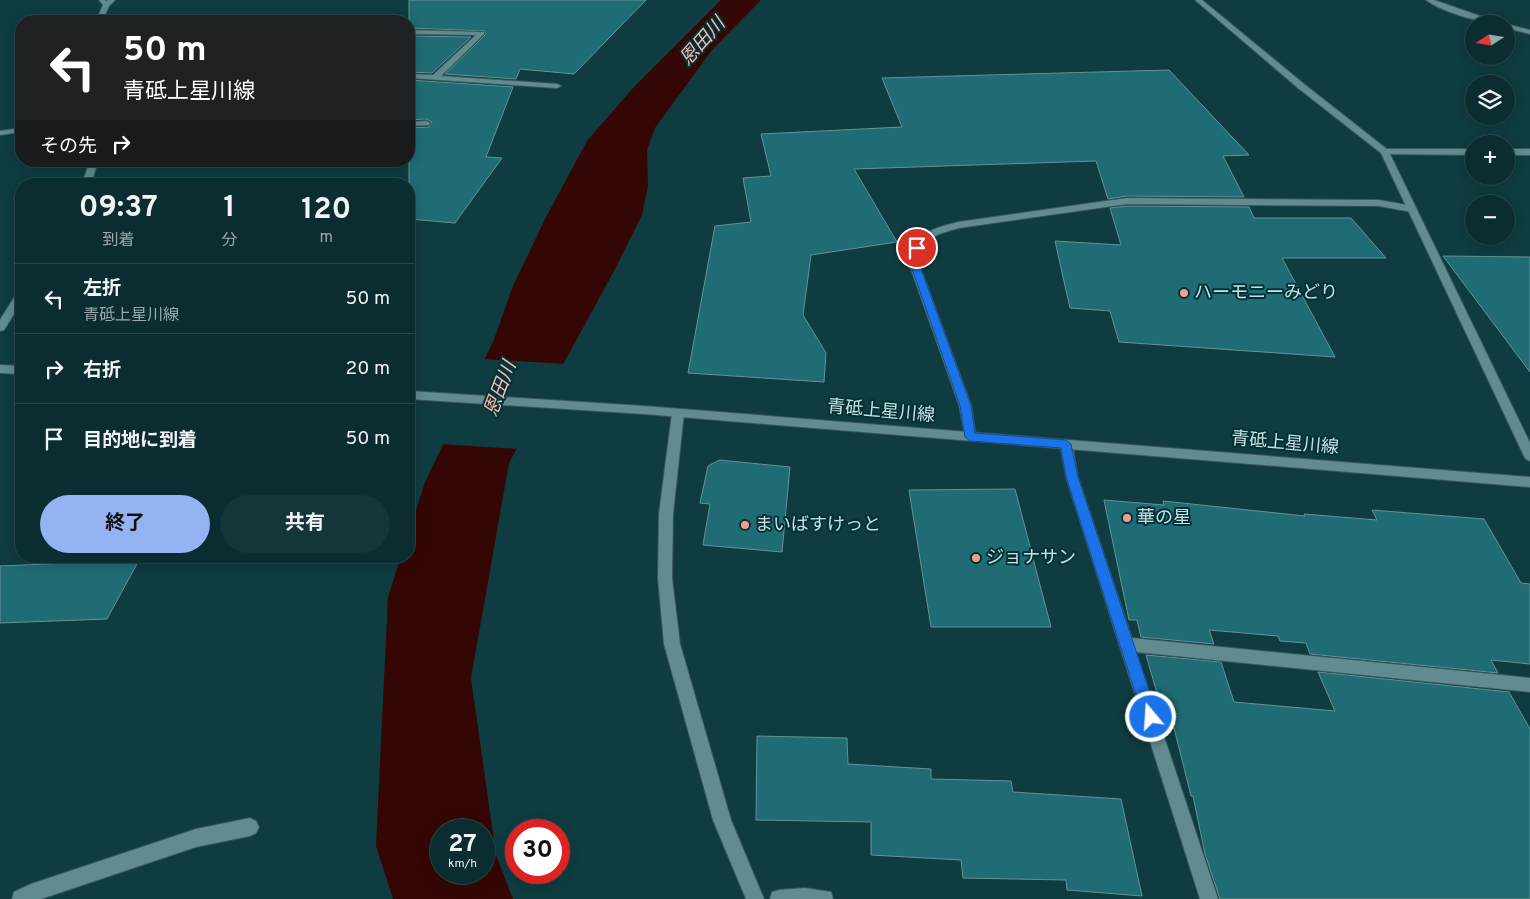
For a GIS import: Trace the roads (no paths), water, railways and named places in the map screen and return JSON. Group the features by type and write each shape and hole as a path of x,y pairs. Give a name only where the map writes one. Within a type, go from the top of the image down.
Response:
{"street":[{"path":"1198,0 1301,86 1385,152 1530,456"},
{"path":"1429,0 1470,15"},
{"path":"102,15 107,2"},
{"path":"1515,28 1530,32"},
{"path":"415,32 482,33 435,78"},
{"path":"415,78 558,86"},
{"path":"415,124 426,123"},
{"path":"0,133 15,131"},
{"path":"1385,152 1465,152"},
{"path":"1515,152 1530,152"},
{"path":"970,437 965,406 916,269 917,248 923,240 941,230 958,225 1127,202 1379,203 1412,209"},
{"path":"0,328 15,304"},
{"path":"0,369 15,370"},
{"name":"青砥上星川線","path":"415,395 644,410 1530,482"},
{"path":"678,414 666,514 665,578 672,644 722,820 755,899"},
{"path":"1066,444 1072,477 1209,899"},
{"path":"1127,644 1530,685"},
{"path":"21,899 196,838 250,827"},
{"path":"779,899 805,897 824,899"}],"water":[{"name":"恩田川","path":"721,0 761,0 712,50 655,128 647,150 648,186 642,215 613,273 509,463 471,678 491,819 430,819 430,884 495,884 495,848 505,878 505,884 507,884 513,899 393,899 376,846 388,597 399,563 415,563 415,513 425,482 493,342 513,286 546,217 587,141 634,87"}],"place":[{"name":"ハーモニーみどり","path":"1184,293"},
{"name":"華の星","path":"1127,518"},
{"name":"まいばすけっと","path":"745,525"},
{"name":"ジョナサン","path":"976,558"}]}
